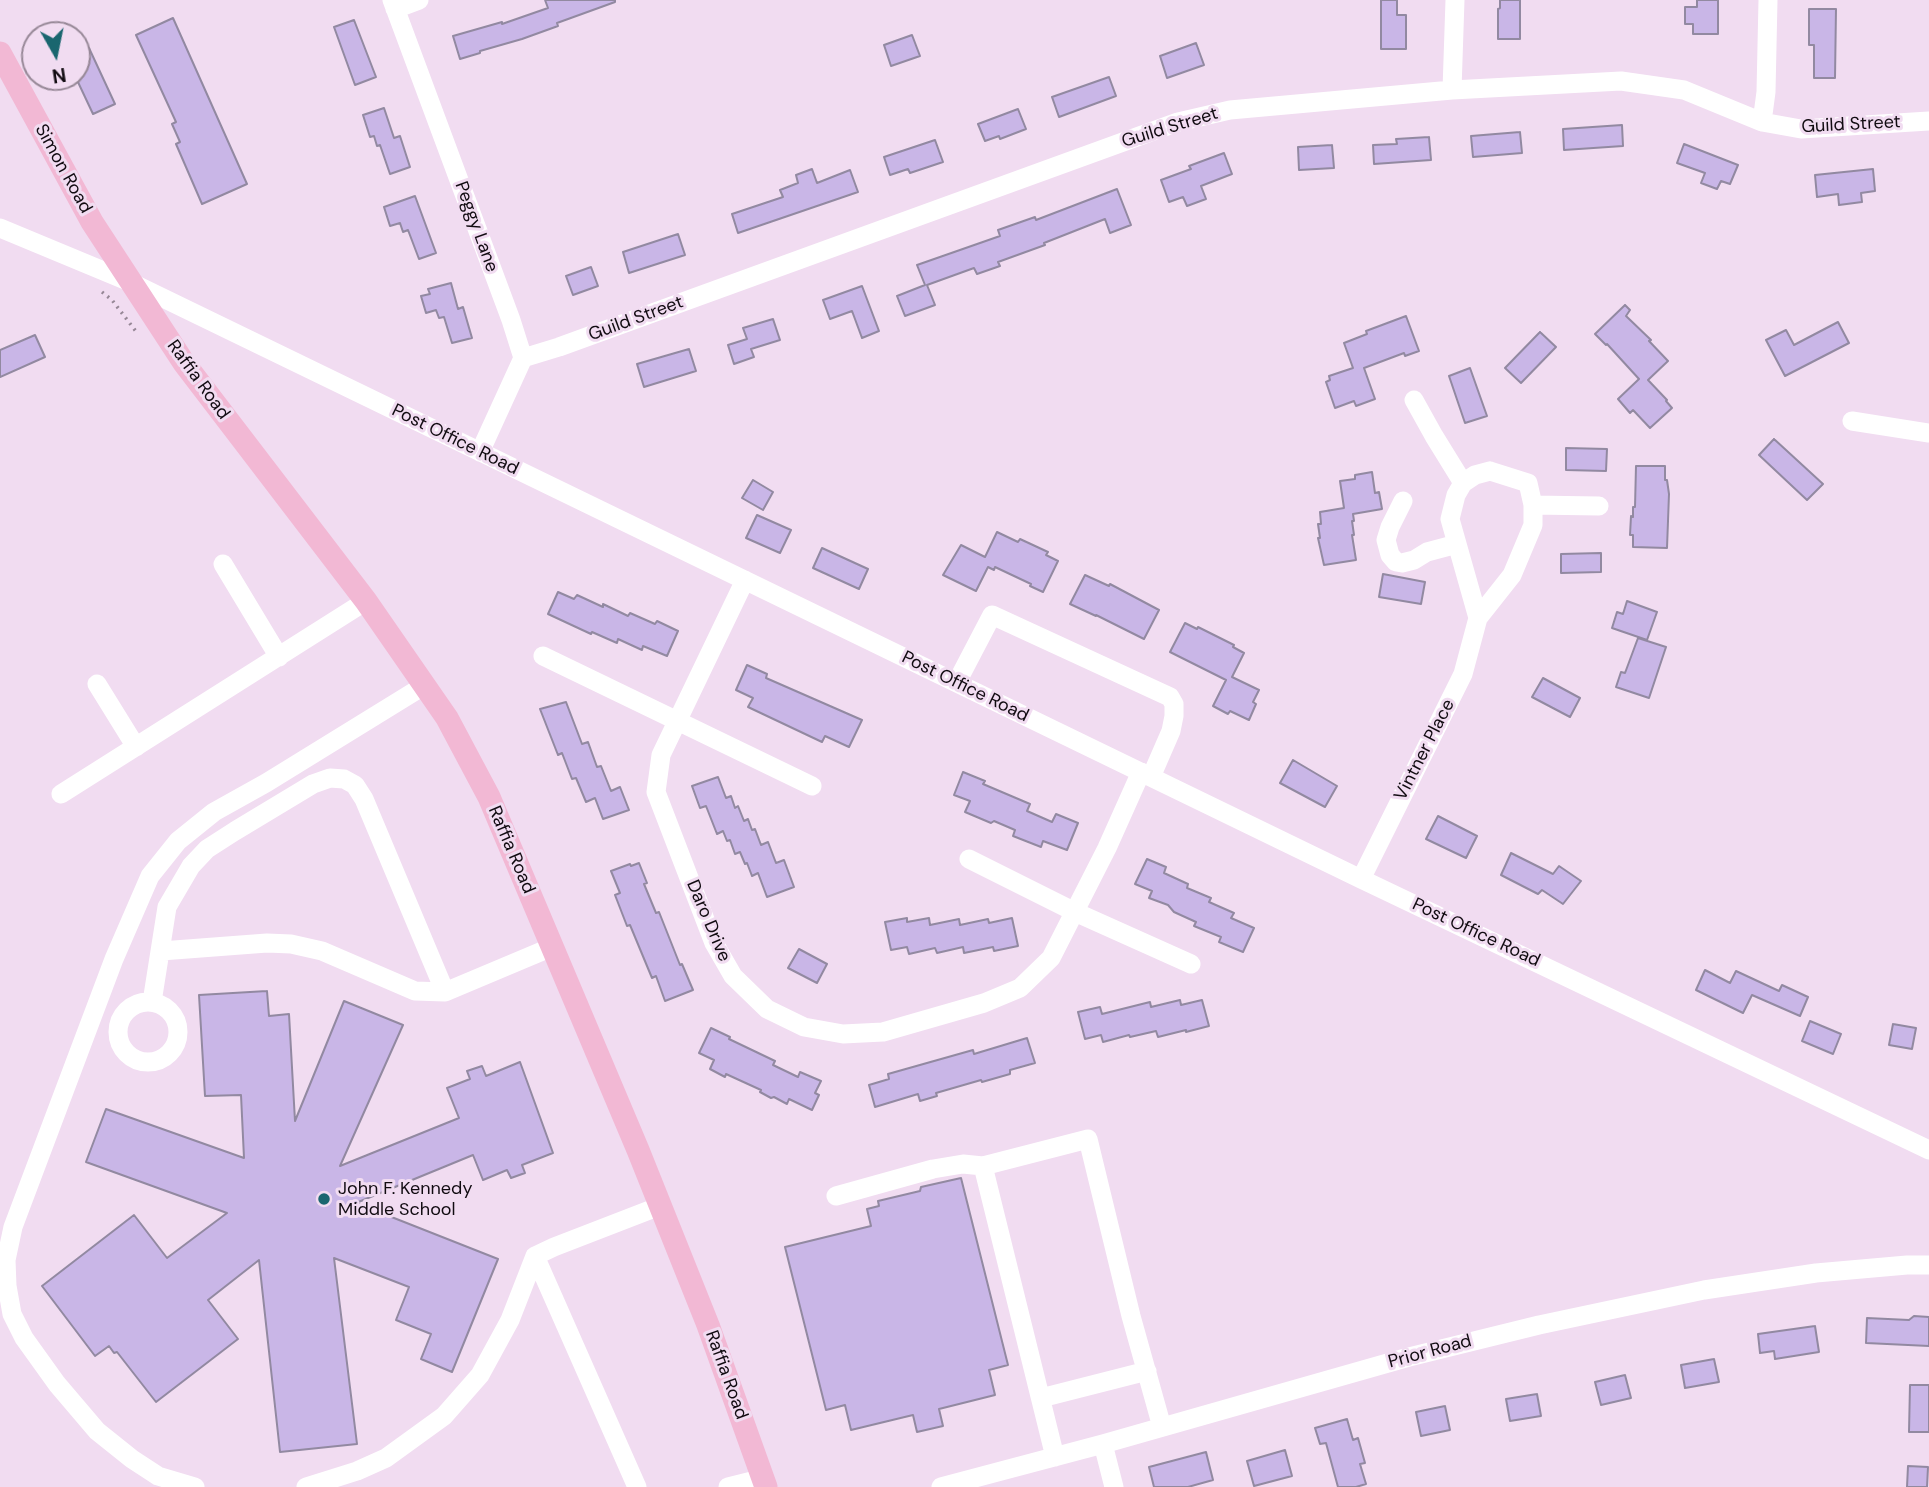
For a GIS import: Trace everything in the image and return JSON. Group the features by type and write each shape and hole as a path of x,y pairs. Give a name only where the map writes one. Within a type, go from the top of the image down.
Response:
{"main road":[{"name":"Simon Road","path":"0,53 92,222 130,282"},
{"name":"Raffia Road","path":"130,282 184,363 366,601 425,685 447,718 489,797 708,1325 765,1483"}],"street":[{"path":"394,4 419,0"},
{"path":"1452,90 1455,0"},
{"path":"1762,122 1766,92 1768,0"},
{"name":"Peggy Lane","path":"394,4 523,358"},
{"name":"Guild Street","path":"523,358 1178,122 1230,110 1452,90 1621,81 1684,90 1762,122 1801,130 1929,121"},
{"name":"Post Office Road","path":"0,228 130,282 1361,879 1929,1150"},
{"path":"480,452 523,358"},
{"path":"1414,400 1463,483"},
{"path":"1852,421 1929,433"},
{"path":"1478,618 1450,519 1456,495 1463,483 1475,475 1490,471 1528,483 1533,505 1599,506"},
{"path":"1403,501 1386,540 1390,555 1396,562 1414,560 1427,552 1457,544"},
{"name":"Vintner Place","path":"1361,879 1463,674 1478,618 1512,575 1533,525 1533,505"},
{"path":"223,564 279,657"},
{"name":"Daro Drive","path":"745,580 661,755 656,792 714,943 733,976 767,1009 804,1027 843,1034 883,1032 984,1003 1020,989 1051,958 1107,848 1171,732 1174,704 1170,698 992,615 957,682"},
{"path":"61,794 366,601"},
{"path":"543,656 812,786"},
{"path":"97,684 136,747"},
{"path":"195,1487 158,1476 97,1431 23,1338 12,1314 7,1286 6,1260 13,1227 114,959 150,876 178,841 214,812 425,685"},
{"path":"152,1002 167,907 191,866 208,849 313,784 330,778 344,779 355,785 364,799 445,992"},
{"path":"969,859 1075,912 1191,964"},
{"path":"161,951 267,943 291,944 322,951 415,991 445,992 552,947"},
{"path":"836,1196 940,1168 963,1164 983,1166 1088,1139 1162,1427"},
{"path":"983,1166 1055,1457"},
{"path":"306,1487 357,1471 387,1458 444,1416 480,1375 510,1320 536,1256 577,1237 660,1206"},
{"path":"536,1256 636,1487"},
{"name":"Prior Road","path":"941,1487 1409,1357 1539,1325 1704,1290 1816,1273 1929,1265"},
{"path":"1041,1398 1147,1371"},
{"path":"1103,1444 1114,1487"},
{"path":"729,1487 765,1483"}],"path":[{"path":"99,290 113,300 140,335"}],"building":[{"path":"545,0 615,2 557,23 558,26 460,59 453,36 502,24 548,8"},
{"path":"1381,0 1397,0 1397,15 1406,15 1406,49 1381,49"},
{"path":"1500,0 1520,0 1520,39 1498,39"},
{"path":"1697,0 1718,0 1718,34 1693,34 1693,24 1685,24 1685,7 1697,7"},
{"path":"1809,9 1836,9 1835,78 1814,78 1814,45 1809,45"},
{"path":"173,18 247,184 202,204 176,144 180,142 172,124 176,122 136,35"},
{"path":"354,20 376,77 355,85 334,27"},
{"path":"912,35 920,56 891,66 884,45"},
{"path":"1196,43 1204,65 1167,78 1160,56"},
{"path":"91,52 115,104 93,114 82,91 91,91"},
{"path":"1109,77 1116,96 1059,117 1052,97"},
{"path":"384,108 394,138 400,136 410,167 390,174 380,145 377,146 374,136 370,137 363,115"},
{"path":"1018,109 1026,129 1000,139 999,136 985,141 978,124"},
{"path":"1622,125 1623,146 1564,150 1563,129"},
{"path":"1520,132 1522,153 1473,157 1471,136"},
{"path":"1429,137 1431,160 1374,164 1373,145 1397,144 1396,139"},
{"path":"935,140 943,162 910,173 908,169 890,175 884,157"},
{"path":"1684,144 1738,165 1730,184 1721,181 1717,189 1701,183 1705,173 1677,163"},
{"path":"1332,145 1334,168 1299,170 1298,147"},
{"path":"1224,153 1232,174 1201,186 1206,199 1187,206 1183,197 1169,202 1161,180"},
{"path":"812,169 817,183 850,170 858,192 738,233 732,214 783,197 780,190 798,183 796,175"},
{"path":"1873,169 1875,191 1861,193 1862,202 1839,205 1838,194 1817,197 1815,175"},
{"path":"1117,189 1131,225 1110,233 1105,219 998,262 1000,266 977,274 974,268 927,285 935,305 905,316 897,296 925,285 917,265 1000,236 998,230 1035,217 1036,220"},
{"path":"415,196 436,253 419,259 408,230 403,232 400,223 390,226 384,207"},
{"path":"678,234 685,255 629,273 623,252"},
{"path":"591,267 598,286 573,295 566,276"},
{"path":"451,283 458,309 463,307 472,338 452,343 444,317 439,318 436,310 426,313 421,296 430,294 428,289"},
{"path":"862,286 879,331 862,338 852,311 830,319 823,300"},
{"path":"1625,305 1630,310 1626,316 1668,361 1648,380 1672,408 1650,428 1633,410 1630,413 1618,399 1639,379 1595,334"},
{"path":"1406,316 1419,351 1405,356 1404,353 1364,368 1375,399 1356,406 1354,401 1335,408 1326,382 1330,380 1329,376 1353,368 1344,343 1367,334 1366,331"},
{"path":"773,319 780,340 751,349 754,357 734,364 728,345 747,339 743,328"},
{"path":"1838,322 1849,343 1785,376 1766,340 1786,330 1794,345"},
{"path":"1540,332 1556,347 1521,383 1505,368"},
{"path":"35,335 45,357 0,377 0,350"},
{"path":"689,349 696,371 644,387 637,364"},
{"path":"1470,368 1487,416 1465,423 1449,376"},
{"path":"1774,439 1823,484 1807,500 1759,455"},
{"path":"1566,448 1607,449 1606,471 1566,470"},
{"path":"1636,466 1665,466 1669,494 1667,548 1633,547 1633,535 1630,535 1631,516 1633,517 1635,507"},
{"path":"1372,472 1375,493 1379,492 1382,509 1353,514 1352,535 1356,560 1324,565 1318,538 1320,512 1344,508 1340,481 1355,479 1355,475"},
{"path":"753,480 773,492 763,510 742,498"},
{"path":"757,515 791,530 780,553 746,538"},
{"path":"997,532 1048,552 1046,555 1058,561 1043,592 995,567 994,570 988,567 976,591 943,575 961,545 985,557"},
{"path":"822,548 868,569 859,589 813,568"},
{"path":"1601,553 1601,572 1561,573 1561,554"},
{"path":"1383,574 1425,582 1421,604 1379,597"},
{"path":"1085,575 1109,586 1110,584 1159,610 1144,639 1070,604"},
{"path":"558,592 574,599 577,595 603,607 603,604 628,616 630,613 655,624 657,621 678,631 667,656 643,646 642,650 618,639 617,643 592,632 591,634 548,614"},
{"path":"1627,601 1657,612 1647,640 1612,628 1617,612 1623,614"},
{"path":"1185,623 1234,645 1233,647 1244,653 1232,677 1259,690 1249,720 1213,706 1226,680 1170,652"},
{"path":"1638,638 1666,647 1649,698 1616,687 1621,672 1625,673"},
{"path":"747,665 767,674 766,678 862,720 849,747 825,736 822,742 748,707 753,698 736,690"},
{"path":"1543,678 1580,698 1570,717 1532,697"},
{"path":"566,702 582,744 588,742 597,767 601,766 611,791 620,787 629,810 603,819 595,798 586,802 576,778 572,779 562,753 558,755 540,709"},
{"path":"1293,760 1337,786 1325,807 1280,783"},
{"path":"963,772 985,781 983,784 1030,804 1027,811 1052,822 1056,814 1078,823 1067,850 1043,841 1041,847 1013,836 1015,830 965,812 970,801 954,795"},
{"path":"718,777 726,798 731,796 744,821 748,819 752,830 755,829 761,845 768,842 776,863 784,860 794,887 767,897 758,873 752,876 740,852 735,854 723,831 717,834 706,806 700,808 692,786"},
{"path":"1438,816 1477,836 1466,858 1426,839"},
{"path":"1511,853 1553,874 1559,866 1581,881 1563,904 1542,890 1538,894 1501,875"},
{"path":"1147,859 1166,867 1164,873 1188,884 1187,888 1211,898 1209,902 1234,913 1231,918 1254,928 1243,952 1219,942 1221,937 1194,926 1196,922 1174,912 1168,905 1149,898 1152,891 1135,884"},
{"path":"639,863 656,913 659,912 693,990 665,1001 656,976 652,978 615,895 620,893 611,871"},
{"path":"907,918 907,922 929,918 930,925 959,919 960,925 988,919 989,923 1012,918 1018,946 994,951 993,947 964,953 963,947 937,953 935,948 909,954 907,947 891,950 885,922"},
{"path":"799,949 827,964 817,983 788,968"},
{"path":"1705,970 1730,983 1736,971 1779,991 1782,985 1808,997 1800,1016 1752,995 1743,1013 1696,990"},
{"path":"267,991 269,1016 289,1014 295,1121 344,1001 403,1025 340,1166 459,1118 447,1088 470,1079 467,1071 482,1066 486,1076 520,1062 553,1153 522,1165 525,1173 511,1178 507,1170 483,1180 473,1155 356,1203 498,1259 452,1372 421,1359 431,1334 396,1320 409,1287 334,1258 357,1444 280,1452 259,1260 208,1300 238,1339 156,1402 117,1352 114,1353 109,1346 95,1356 42,1286 134,1215 167,1258 227,1213 86,1162 106,1109 244,1158 241,1095 205,1096 199,995"},
{"path":"1180,1000 1181,1005 1202,1000 1209,1026 1158,1037 1156,1031 1103,1042 1101,1035 1085,1039 1078,1012 1100,1007 1102,1014 1150,1002 1151,1007"},
{"path":"1810,1021 1841,1034 1833,1054 1802,1041"},
{"path":"1893,1024 1916,1028 1912,1049 1889,1045"},
{"path":"711,1028 775,1061 773,1065 798,1077 800,1072 821,1081 815,1093 819,1095 812,1110 789,1099 787,1104 771,1098 760,1092 761,1090 710,1069 714,1060 699,1053"},
{"path":"1027,1038 1035,1063 1010,1070 1010,1074 936,1093 937,1096 920,1101 918,1094 875,1107 869,1085 889,1079 888,1074 973,1050 974,1054"},
{"path":"961,1178 1008,1365 989,1370 995,1395 939,1409 943,1426 917,1432 913,1415 851,1430 845,1405 826,1410 785,1247 871,1226 867,1209 879,1206 878,1201"},
{"path":"1914,1316 1929,1317 1929,1346 1866,1343 1867,1318 1909,1320"},
{"path":"1815,1326 1819,1352 1775,1359 1774,1351 1760,1353 1758,1334"},
{"path":"1714,1359 1719,1382 1685,1388 1681,1365"},
{"path":"1625,1375 1631,1398 1601,1405 1595,1382"},
{"path":"1910,1385 1929,1385 1929,1432 1909,1432"},
{"path":"1537,1394 1541,1416 1510,1421 1506,1399"},
{"path":"1445,1406 1450,1430 1421,1436 1416,1412"},
{"path":"1347,1419 1353,1440 1358,1438 1365,1463 1360,1464 1366,1484 1338,1487 1326,1443 1320,1444 1315,1428"},
{"path":"1285,1450 1292,1476 1254,1486 1247,1461"},
{"path":"1206,1452 1213,1480 1188,1487 1154,1487 1149,1467"},
{"path":"1908,1466 1928,1467 1927,1487 1907,1487"}],"place":[{"name":"John F. Kennedy Middle School","path":"324,1199"}]}
